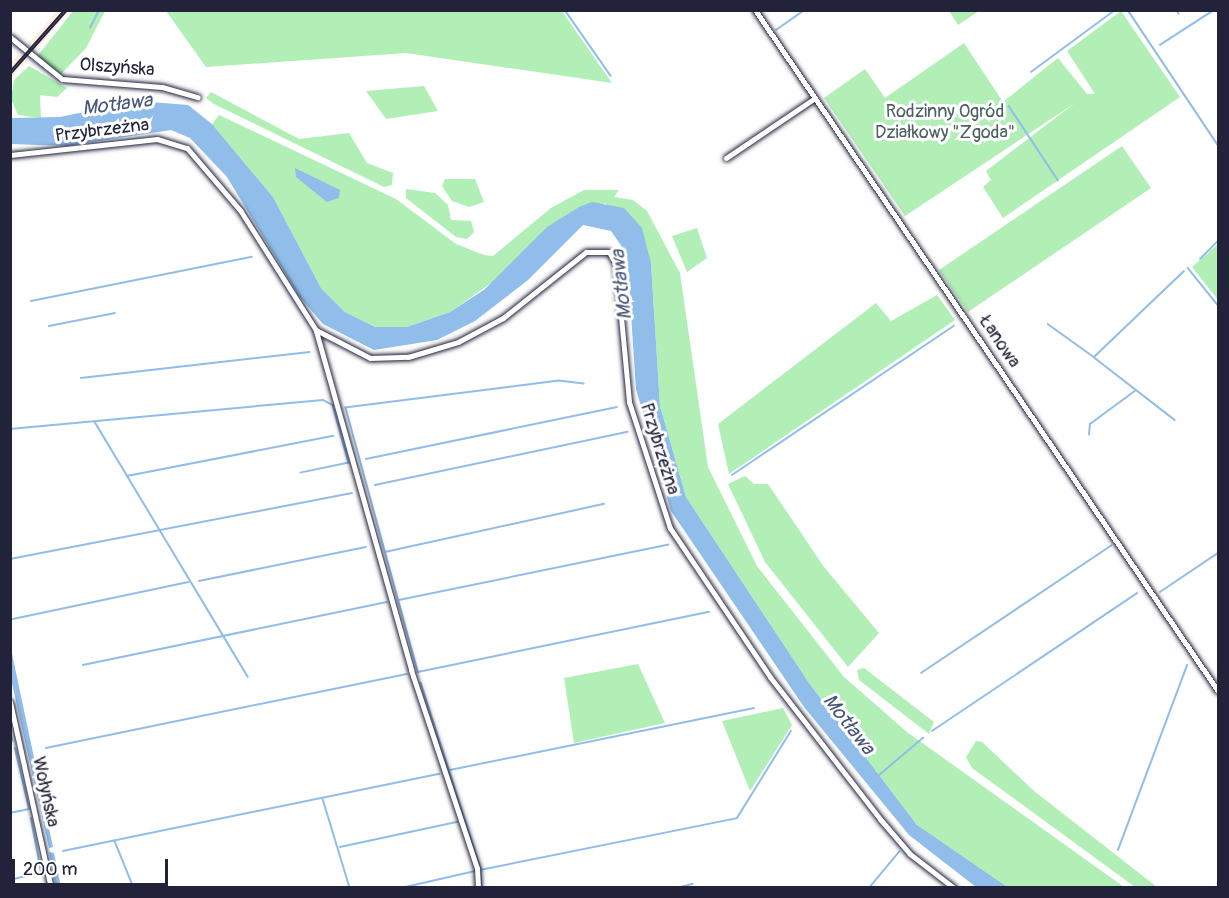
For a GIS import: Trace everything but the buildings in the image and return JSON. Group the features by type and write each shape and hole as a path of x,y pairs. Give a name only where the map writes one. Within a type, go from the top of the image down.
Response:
{"street":[{"name":"Łanowa","path":"755,10 1218,691"},
{"name":"Olszyńska","path":"10,37 62,79 162,87 198,97"},
{"path":"726,158 815,98"},
{"name":"Przybrzeżna","path":"10,155 157,139 187,148 240,210 316,330 411,670 477,868 478,888"},
{"name":"Przybrzeżna","path":"316,330 370,358 408,357 458,342 503,318 586,252 609,252 616,264 629,402 670,528 770,677 880,819 910,854 954,888"},
{"name":"Wołyńska","path":"10,702 51,888"}],"shaded area":[{"path":"57,11 69,11 33,54 26,46"},
{"path":"21,53 28,61 11,77 11,62"}],"green space":[{"path":"73,11 105,11 86,48 61,74 36,58"},
{"path":"166,11 562,11 612,83 406,53 206,67"},
{"path":"949,11 979,11 958,25"},
{"name":"Rodzinny Ogród Działkowy \"Zgoda\"","path":"1121,11 1180,97 1003,218 983,187 991,180 986,171 1075,103 905,216 824,98 865,69 885,98 964,43 1003,102 1058,58 1087,94 1095,94 1067,51"},
{"path":"29,66 67,88 57,97 40,95 41,118 18,115 11,99 14,80"},
{"path":"424,86 438,111 386,119 366,91"},
{"path":"211,92 299,139 349,133 367,163 393,173 392,185 384,187 214,104 206,98"},
{"path":"219,115 396,199 456,244 484,255 493,256 551,208 584,190 619,190 614,197 633,200 647,211 680,273 708,467 757,566 844,677 907,732 1124,887 1007,887 963,861 917,825 809,683 686,497 660,406 651,263 605,203 450,312 407,327 375,327 345,312 321,288 273,197 212,124"},
{"path":"1122,146 1151,188 968,312 939,270"},
{"path":"445,179 475,179 484,202 469,207 452,201 442,186"},
{"path":"406,189 435,193 448,205 451,220 471,221 474,232 467,239 456,237 406,198"},
{"path":"697,228 707,258 687,272 672,236"},
{"path":"1218,244 1218,300 1192,267"},
{"path":"937,295 955,320 729,474 718,424 876,303 891,321"},
{"path":"745,476 754,484 768,484 824,567 879,633 848,667 765,562 728,484"},
{"path":"638,664 665,723 574,743 564,678"},
{"path":"864,668 934,722 929,734 859,680 857,670"},
{"path":"783,708 792,725 750,791 722,721"},
{"path":"976,741 982,742 1034,791 1157,887 1135,887 972,768 966,757"}],"water":[{"path":"137,101 188,105 212,124 273,197 321,288 345,312 375,327 407,327 450,312 485,289 547,227 579,207 592,202 624,208 642,228 651,263 660,406 686,497 809,683 917,825 1007,887 976,887 909,835 804,707 671,511 636,389 627,254 611,231 583,225 528,280 475,321 437,340 374,350 323,324 299,296 227,177 190,138 171,130 67,146 11,144 11,118 60,117"},
{"path":"295,168 340,190 339,198 327,202 296,177"},
{"path":"11,649 53,847 49,848 11,679"},
{"path":"49,852 54,853 61,887 56,887"}],"waterway":[{"path":"90,28 99,10"},
{"path":"565,10 611,76"},
{"path":"776,30 805,10"},
{"path":"1031,72 1115,10"},
{"path":"1128,10 1218,145"},
{"path":"1177,10 1179,14"},
{"path":"1160,45 1214,10"},
{"path":"1009,106 1058,180"},
{"path":"1200,259 1218,241"},
{"path":"31,301 252,257"},
{"path":"1188,268 1218,305"},
{"path":"1048,324 1094,357 1184,271"},
{"path":"49,326 115,313"},
{"path":"732,475 954,326"},
{"path":"81,378 310,352"},
{"path":"1095,358 1175,420"},
{"path":"584,384 559,381 346,408 418,672 709,612"},
{"path":"1089,435 1090,424 1135,391"},
{"path":"10,429 323,400 333,405 349,463 301,473"},
{"path":"366,459 617,407"},
{"path":"95,422 248,677"},
{"path":"375,485 627,432"},
{"path":"127,476 333,436"},
{"path":"10,559 352,493"},
{"path":"385,552 604,504"},
{"path":"399,600 668,545"},
{"path":"921,673 1111,546"},
{"path":"199,581 366,547"},
{"path":"1160,592 1218,553"},
{"path":"13,619 188,582"},
{"path":"932,731 1137,593"},
{"path":"83,665 387,602"},
{"path":"1118,850 1187,665"},
{"path":"46,748 406,674"},
{"path":"421,683 481,869 482,888"},
{"path":"450,770 754,708"},
{"path":"10,729 13,741"},
{"path":"480,870 737,818 791,731"},
{"path":"878,776 923,738"},
{"path":"10,813 29,809 15,749"},
{"path":"63,851 439,774"},
{"path":"323,799 350,888"},
{"path":"10,880 41,872 31,819"},
{"path":"340,847 457,822"},
{"path":"115,841 134,888"},
{"path":"869,888 899,852"},
{"path":"401,888 476,871"},
{"path":"677,888 692,884"}],"railway":[{"path":"10,73 66,10"}],"water label":[{"name":"Motława","path":"117,104"},
{"name":"Motława","path":"621,285"},
{"name":"Motława","path":"849,724"}]}
